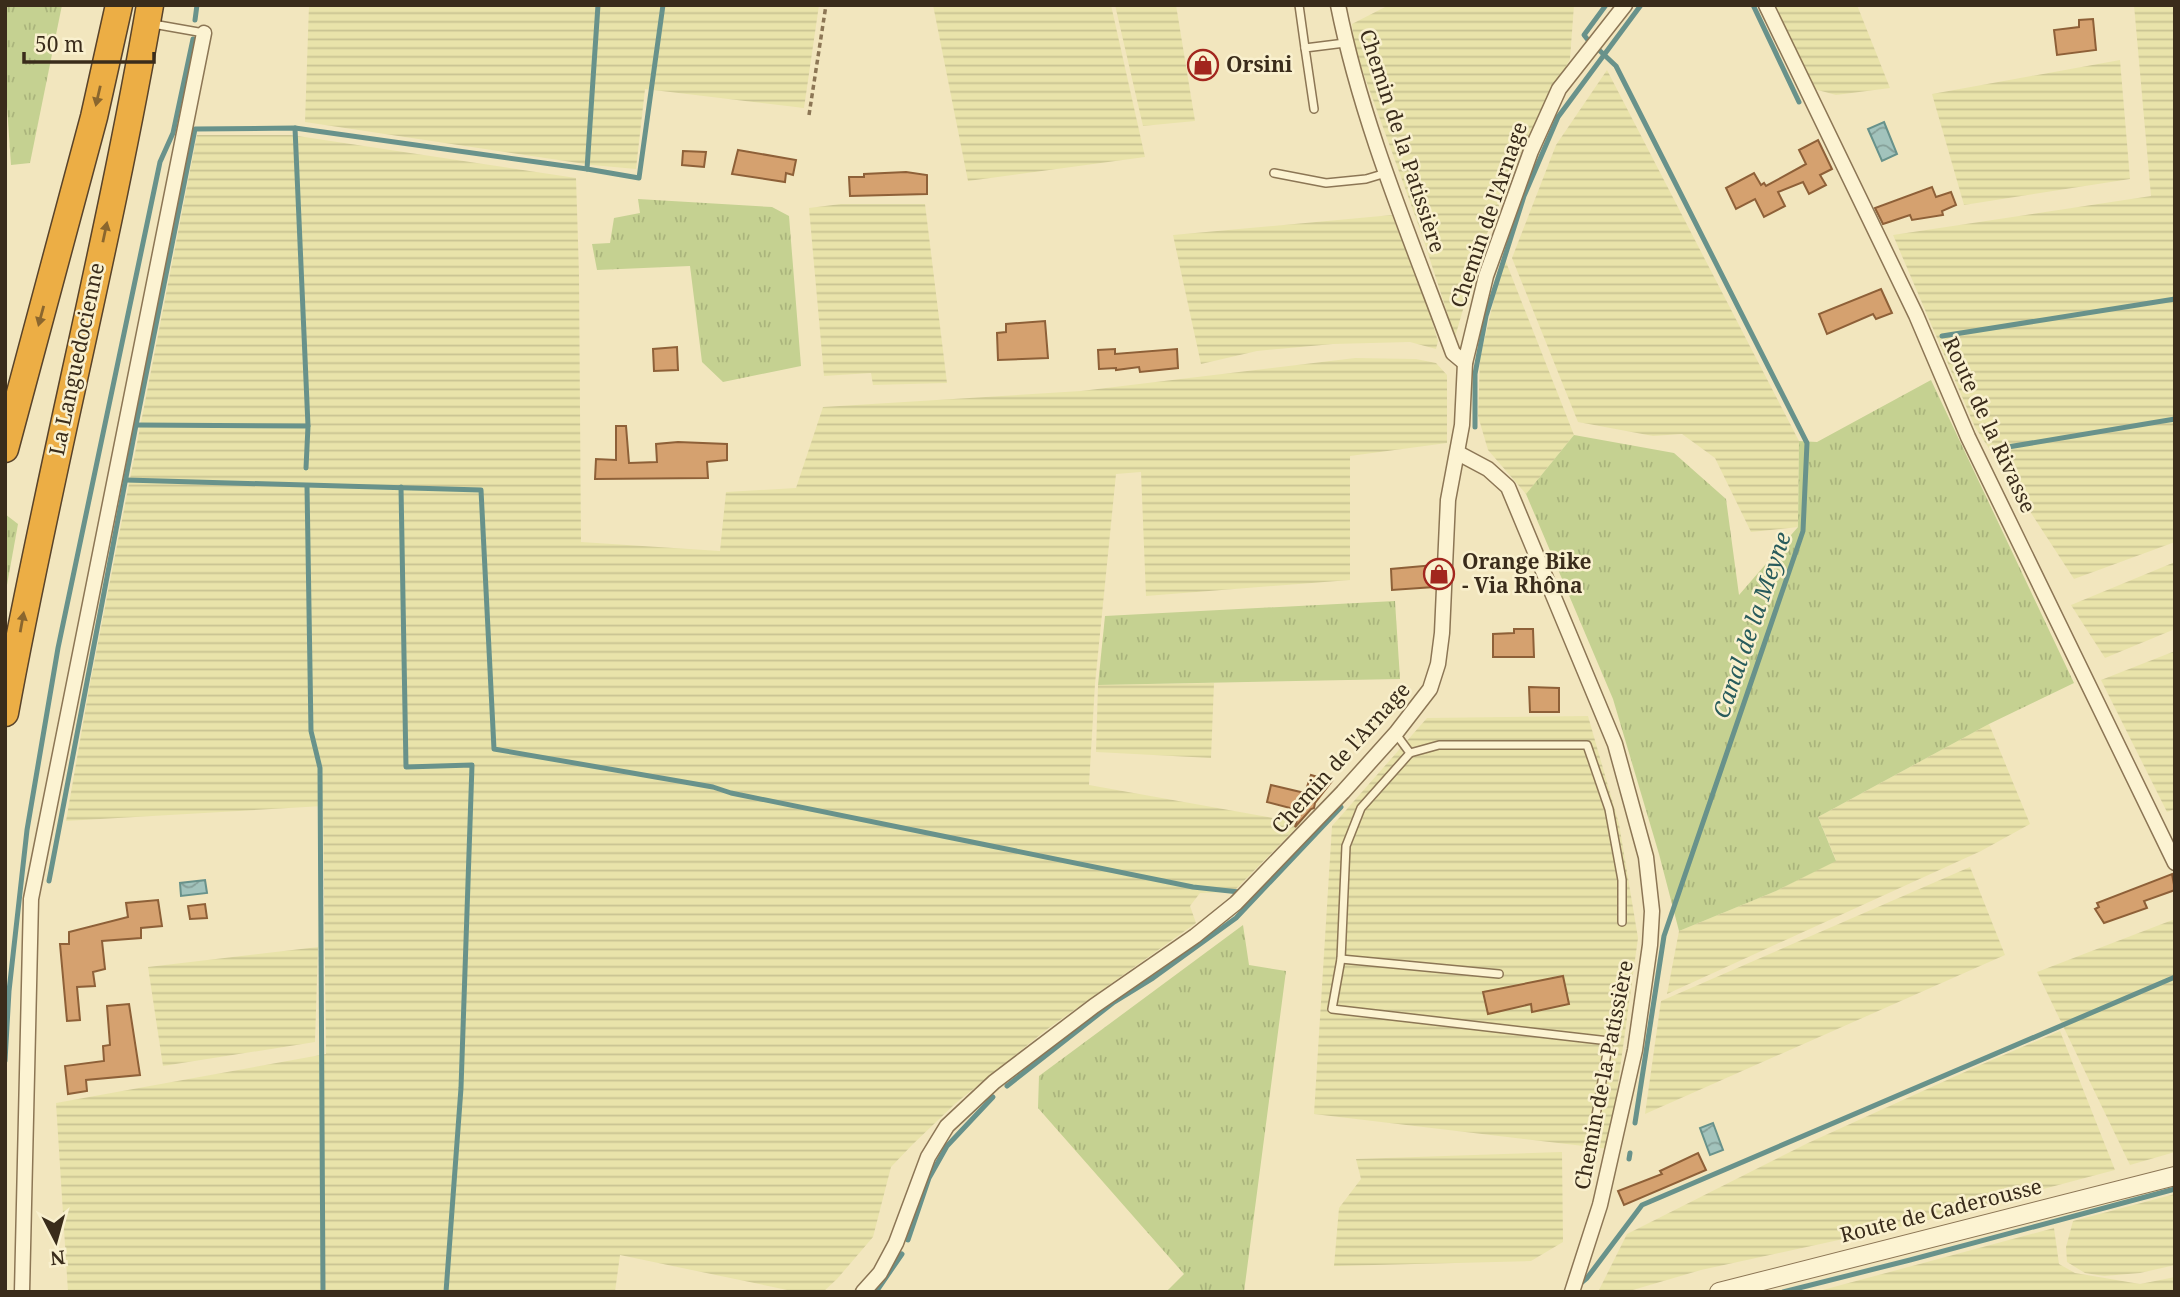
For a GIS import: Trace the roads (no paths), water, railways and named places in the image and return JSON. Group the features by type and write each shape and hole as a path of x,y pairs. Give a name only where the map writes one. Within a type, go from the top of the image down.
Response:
{"highway":[{"name":"La Languedocienne","path":"5,449 87,142 119,5"},
{"name":"La Languedocienne","path":"5,713 27,591 127,130 148,14"}],"street":[{"name":"Chemin de la Patissière","path":"1338,5 1345,43 1386,173 1453,353 1465,363"},
{"name":"Chemin de l'Arnage","path":"863,1292 880,1273 896,1243 928,1157 947,1126 994,1082 1094,1006 1195,936 1236,903 1396,733 1430,689 1438,664 1448,500 1462,425 1465,363 1486,276 1531,151 1559,89 1625,5"},
{"name":"Route de la Rivasse","path":"1766,5 1916,315 1968,437 2175,863"},
{"path":"22,1292 31,899 204,33"},
{"name":"Chemin de la Patissière","path":"1458,453 1488,469 1508,487 1615,744 1646,857 1652,911 1650,945 1635,1050 1600,1205 1572,1292"},
{"name":"Route de Caderousse","path":"1719,1292 2175,1176"}],"lane":[{"path":"1299,5 1314,109"},
{"path":"148,14 204,33"},
{"path":"1305,48 1345,43"},
{"path":"1274,173 1326,183 1366,179 1386,173"},
{"path":"1396,733 1409,753"},
{"path":"1594,1127 1609,1041 1332,1009 1341,959 1346,846 1361,808 1409,753 1439,745 1587,745 1609,809 1622,880 1622,922"},
{"path":"1341,959 1499,974"}],"water":[{"path":"1884,122 1897,154 1882,161 1868,129"},
{"path":"205,880 207,893 181,896 180,883"},
{"path":"1713,1123 1723,1150 1710,1155 1700,1128"}],"waterway":[{"path":"195,20 197,5"},
{"path":"598,5 587,169 639,178 663,5"},
{"name":"Canal de la Meyne","path":"1588,40 1584,35 1606,5"},
{"path":"1475,427 1475,374 1486,316 1524,196 1558,117 1641,5"},
{"path":"1753,5 1799,102"},
{"path":"5,1061 9,991 27,830 58,648 160,162 173,133 193,39"},
{"name":"Canal de la Meyne","path":"1599,50 1616,66 1807,443 1803,531 1664,936 1635,1123"},
{"path":"295,128 308,426"},
{"path":"49,881 195,129 295,128 587,169"},
{"path":"1942,336 2175,299"},
{"path":"1996,449 2175,419"},
{"path":"136,425 308,426 306,468"},
{"path":"126,480 481,490 494,749 713,787 731,793 1193,887 1239,892"},
{"path":"307,486 311,731 320,768 323,1292"},
{"path":"401,487 406,767 472,765 461,1088 446,1292"},
{"path":"1007,1086 1114,1002 1153,978 1236,918 1341,807"},
{"path":"1581,1283 1642,1205 2175,977"},
{"path":"908,1240 929,1178 947,1146 993,1097"},
{"name":"Canal de la Meyne","path":"1629,1159 1630,1153"},
{"path":"1783,1292 2175,1189"},
{"path":"876,1292 902,1254"}],"place":[{"name":"Orsini","path":"1203,65"},
{"name":"Orange Bike - Via Rhôna","path":"1439,574"}]}
